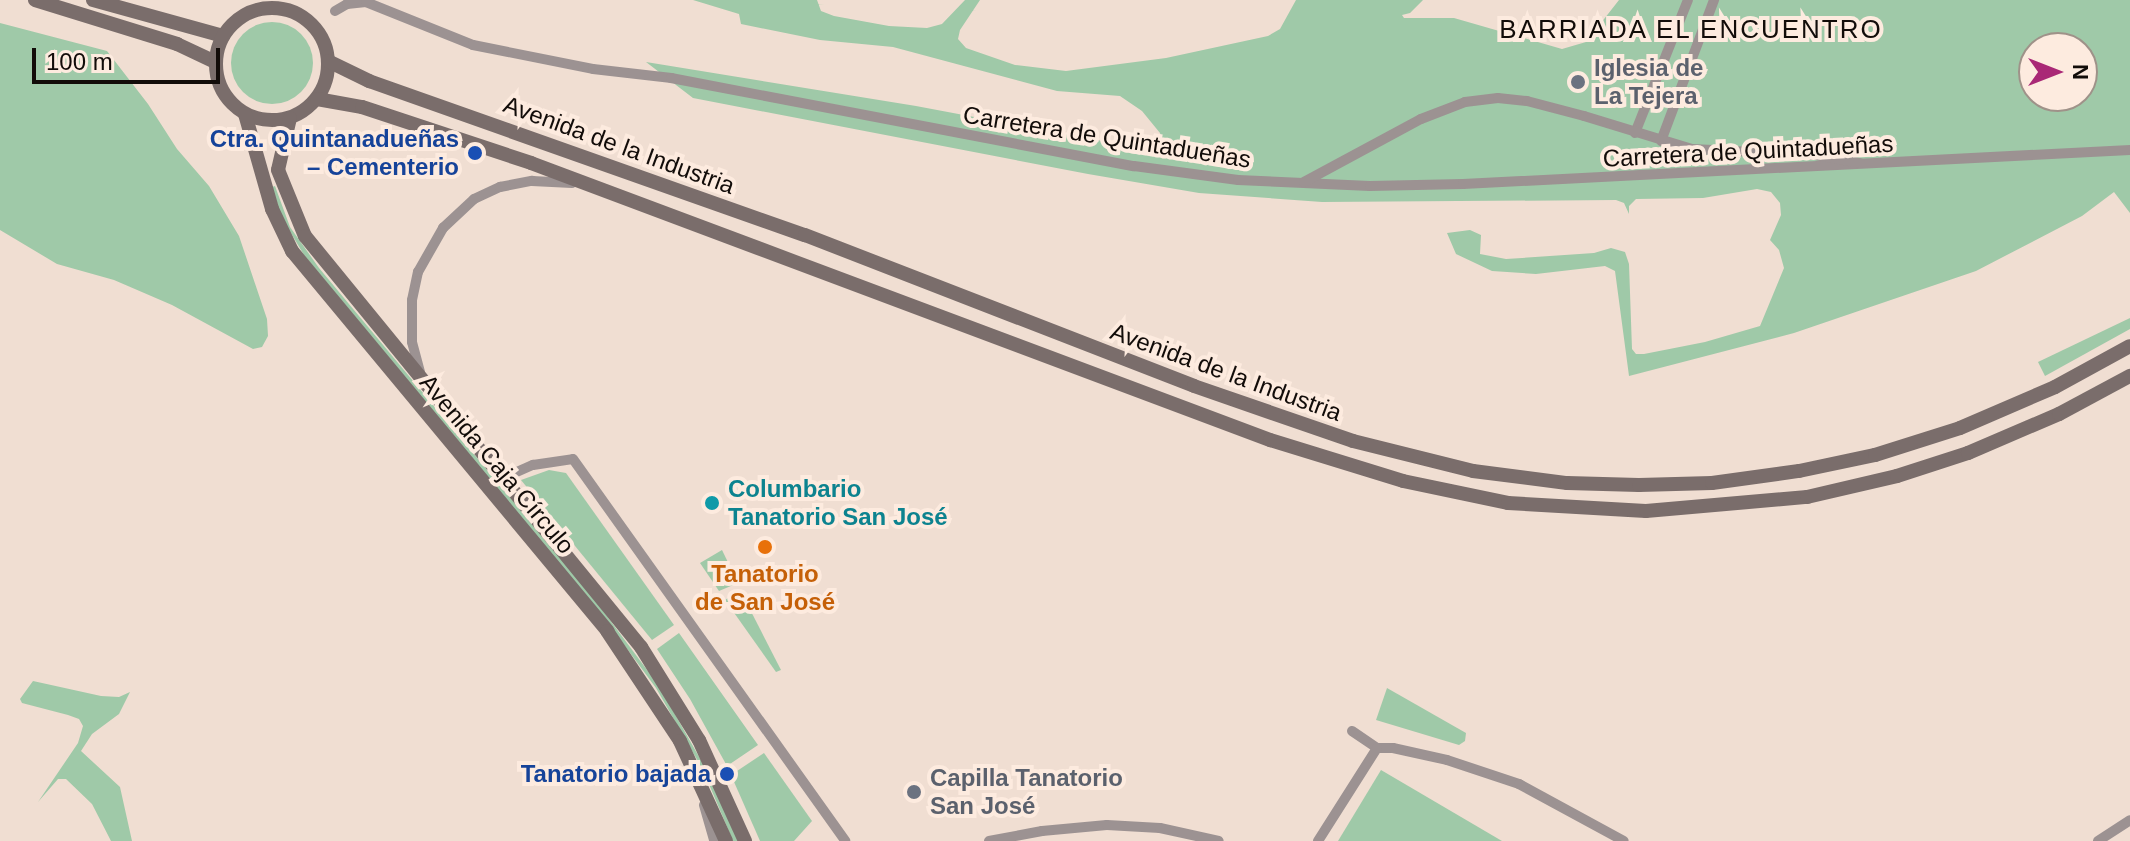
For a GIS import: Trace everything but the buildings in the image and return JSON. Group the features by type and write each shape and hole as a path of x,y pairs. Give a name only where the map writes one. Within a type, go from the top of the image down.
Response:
{"main road":[{"path":"35,0 177,44 215,62"},
{"path":"93,0 223,36"},
{"path":"263,4 294,6 319,32 328,61 323,87 317,99 290,118 275,121 245,114 220,86 215,62 223,36 239,18 263,4"},
{"name":"Avenida de la Industria","path":"328,61 369,81 805,235 1194,386 1342,437 1456,468 1567,483 1712,483 1776,475 1875,455 2001,412 2130,346"},
{"name":"Avenida de la Industria","path":"317,99 376,111 695,222 1257,436 1374,474 1508,503 1620,511 1699,508 1792,499 1897,476 1968,453 2059,414 2130,376"},
{"name":"Avenida Caja Círculo","path":"245,114 272,209 292,251 607,631 659,706 693,764 726,841"},
{"name":"Avenida Caja Círculo","path":"290,118 278,170 297,222 309,244 602,598 658,672 699,740 744,836"}],"street":[{"path":"1635,133 1688,0"},
{"path":"1661,141 1714,0"},
{"name":"Carretera de Quintadueñas","path":"335,11 347,4 366,2 462,42 593,69 671,78 1134,166 1225,179 1447,185 1866,166 2130,150"},
{"path":"1302,183 1421,119 1465,102 1498,98 1527,101 1692,149 1815,155 1847,159 1866,166"},
{"name":"Avenida de la Industria","path":"424,385 412,342 415,283 443,228 474,199 524,181 557,181 592,188 695,222"},
{"path":"501,479 533,465 573,459 845,841"},
{"path":"1352,731 1377,748 1393,748 1447,760 1519,784 1624,841"},
{"path":"1318,841 1377,748"},
{"path":"693,764 714,841"},
{"path":"2098,841 2130,820"},
{"path":"989,841 1042,831 1107,825 1160,828 1219,841"}],"green space":[{"path":"693,0 817,0 821,11 834,16 889,26 927,28 942,24 965,0 980,0 960,30 958,39 966,48 1015,65 1066,71 1166,58 1268,36 1280,29 1296,0 1423,0 1410,13 1402,15 1404,18 1454,18 1562,49 1586,42 1619,0 2130,0 2130,213 2114,192 2082,216 1976,271 1794,333 1629,376 1615,271 1605,266 1536,274 1492,271 1456,254 1447,233 1470,230 1481,235 1480,254 1506,259 1594,253 1611,248 1625,252 1629,264 1632,349 1636,354 1644,354 1705,342 1760,326 1784,268 1779,250 1770,240 1781,215 1780,203 1771,192 1757,189 1703,198 1636,199 1629,206 1629,214 1624,203 1616,200 1322,202 1199,193 693,98 646,62 916,106 1166,153 1160,133 1142,111 1120,96 1057,91 893,47 820,40 741,24 739,14"},
{"path":"272,22 288,25 301,34 310,47 313,63 310,79 301,92 288,101 272,104 256,101 243,92 234,79 231,63 234,47 243,34 256,25"},
{"path":"0,23 107,51 148,104 177,149 209,186 239,236 267,319 268,336 262,347 253,349 172,305 114,280 57,264 0,230"},
{"path":"275,186 290,227 319,268 592,596 659,686 711,778 738,841 733,841 703,770 656,688 602,615 304,255 282,218 272,187"},
{"path":"2130,318 2130,329 2045,376 2038,362"},
{"path":"549,470 566,473 674,625 652,640 521,480"},
{"path":"722,550 738,583 719,591 700,563"},
{"path":"740,590 781,670 776,672 725,600"},
{"path":"679,633 758,745 727,766 690,699 657,649"},
{"path":"33,681 101,696 119,697 130,692 119,714 92,734 81,751 120,787 132,841 111,841 92,804 66,779 58,779 38,802 78,743 83,726 79,719 22,703 20,699"},
{"path":"1387,688 1466,733 1465,741 1459,745 1376,720"},
{"path":"764,753 812,821 794,841 760,841 731,775"},
{"path":"1381,770 1502,841 1338,841"}],"place":[{"name":"Iglesia de La Tejera","path":"1578,82"},
{"name":"Ctra. Quintanadueñas – Cementerio","path":"475,153"},
{"name":"Columbario Tanatorio San José","path":"712,503"},
{"name":"Tanatorio de San José","path":"765,547"},
{"name":"Tanatorio bajada","path":"727,774"},
{"name":"Capilla Tanatorio San José","path":"914,792"}],"district":[{"name":"BARRIADA EL ENCUENTRO","path":"1691,30"}]}
